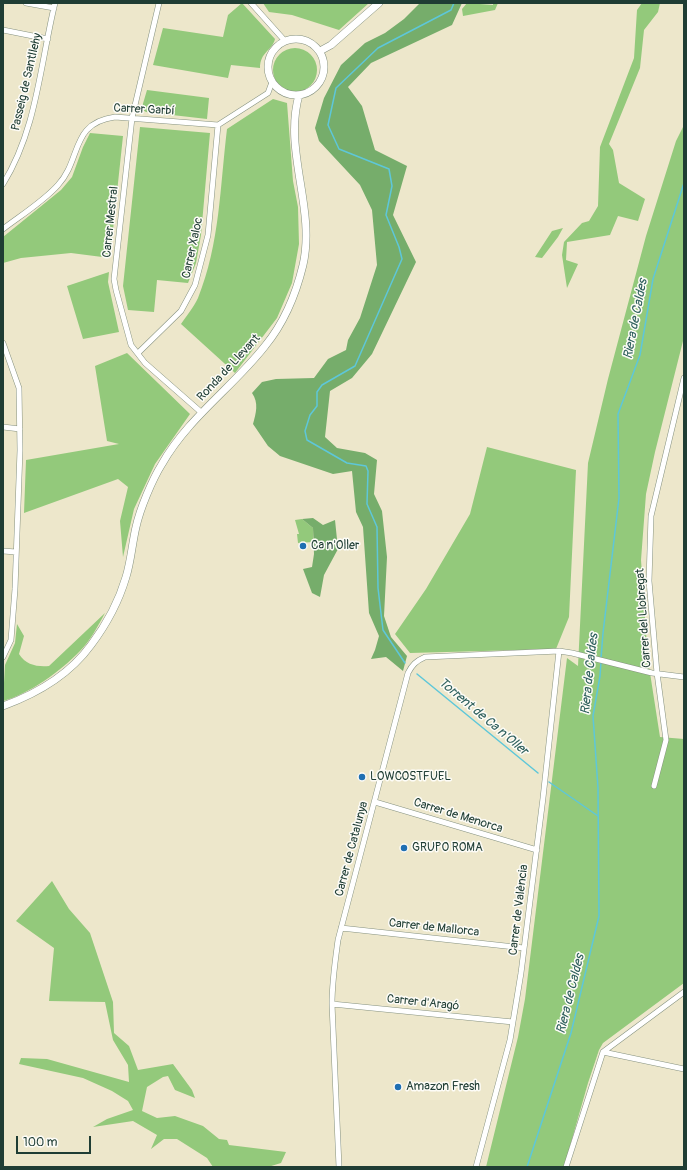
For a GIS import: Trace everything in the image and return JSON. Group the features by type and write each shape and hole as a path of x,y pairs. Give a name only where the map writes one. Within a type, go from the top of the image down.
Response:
{"main road":[{"path":"320,51 331,45 379,3"},
{"path":"294,39 304,40 313,44 320,51 325,65 323,76 319,85 307,94 290,95 279,89 272,82 268,67 269,60 273,51 285,41 294,39"},
{"name":"Ronda de Llevant","path":"3,706 22,699 46,685 71,667 90,647 104,627 126,578 136,526 154,480 163,462 189,426 239,376 266,346 284,317 295,293 303,263 307,230 295,132 295,109 299,95"}],"street":[{"path":"26,3 54,5"},
{"name":"Carrer Mestral","path":"159,3 132,118 114,279 131,345 145,363 202,413"},
{"path":"251,3 285,41"},
{"name":"Passeig de Santllehy","path":"3,184 20,153 31,119 54,5"},
{"path":"3,30 48,39"},
{"path":"218,125 268,93 272,82"},
{"name":"Carrer Garbí","path":"3,229 59,185 71,166 79,141 85,131 96,122 115,117 218,125"},
{"name":"Carrer Xaloc","path":"138,353 180,311 195,285 208,235 218,125"},
{"path":"3,343 19,388 20,429 16,552 11,640 3,657"},
{"name":"Carrer del Llobregat","path":"654,786 666,740 657,674 649,581 651,516 681,402 684,378"},
{"path":"3,427 20,429"},
{"path":"3,551 16,552"},
{"name":"Carrer de Catalunya","path":"339,1167 332,1004 333,973 341,928 408,674 415,662 425,657 560,652 572,653 657,674 684,677"},
{"name":"Carrer de València","path":"476,1167 510,1040 513,1022 537,850 560,652"},
{"name":"Carrer de Menorca","path":"375,802 537,850"},
{"name":"Carrer de Mallorca","path":"341,928 524,948"},
{"path":"566,1167 603,1052 684,992"},
{"name":"Carrer d'Aragó","path":"332,1004 513,1022"},
{"path":"603,1052 684,1069"}],"green space":[{"path":"242,3 275,39 262,58 260,68 231,65 228,78 153,65 163,28 223,37 228,15"},
{"path":"263,3 369,3 339,30 292,15 269,12"},
{"path":"420,3 462,3 452,25 371,63 348,87 362,106 375,150 407,166 393,215 416,262 372,354 352,378 330,391 325,437 337,448 365,453 377,460 374,494 382,511 387,557 384,616 391,637 407,656 403,671 386,657 371,659 379,636 369,613 363,527 356,512 352,471 333,474 280,456 268,446 253,424 256,412 256,401 252,393 262,382 276,379 314,378 328,359 346,350 348,340 360,318 377,265 372,210 360,185 319,141 315,128 324,98 341,65 365,43 385,33 404,19"},
{"path":"467,3 493,5 493,3 498,3 495,10 463,16 462,9"},
{"path":"642,3 660,3 658,12 644,30 640,68 609,144 613,150 619,183 645,199 638,221 618,216 610,235 567,242 566,260 578,264 567,288 562,255 564,242 582,223 589,221 598,206 600,147 634,58 637,10"},
{"path":"295,48 307,52 313,58 317,70 313,82 307,88 295,92 283,88 277,82 273,70 277,58 283,52"},
{"path":"147,90 209,98 207,119 146,112 142,107"},
{"path":"273,99 287,103 293,181 298,207 299,244 292,283 277,318 235,373 181,324 198,298 211,257 218,215 227,129"},
{"path":"684,125 684,337 646,494 641,560 648,660 660,737 684,739 684,983 603,1043 599,1050 588,1083 564,1167 486,1167 518,1037 525,999 567,658 578,666 588,463 608,379 646,236 676,141"},
{"path":"140,127 210,133 201,235 196,263 188,283 157,280 154,312 128,310 123,286"},
{"path":"90,133 123,136 110,258 71,253 21,258 3,263 3,237 61,190 72,177"},
{"path":"563,228 542,258 535,257 552,231"},
{"path":"109,272 108,282 119,332 83,339 67,286"},
{"path":"127,353 190,414 155,464 134,509 123,557 120,521 128,487 118,479 24,513 26,460 119,444 107,441 95,366"},
{"path":"487,447 576,470 569,617 556,649 410,653 395,634 426,589 470,514"},
{"path":"313,518 323,525 335,520 338,549 324,575 320,597 312,593 303,569 312,567 314,554 313,528 302,519"},
{"path":"302,519 313,528 313,542 298,543 297,534 299,534 295,520"},
{"path":"105,613 87,643 64,666 34,687 13,698 3,701 5,665 15,643 17,624 24,636 19,654 22,658 28,663 40,666 49,666"},
{"path":"52,881 69,909 90,933 113,1002 114,1033 129,1046 138,1070 173,1064 192,1090 195,1098 175,1090 168,1076 163,1077 147,1087 142,1111 157,1118 175,1116 203,1126 219,1139 227,1140 229,1145 286,1152 281,1163 268,1167 213,1167 207,1158 177,1139 164,1139 151,1149 157,1135 133,1121 93,1127 107,1119 133,1110 128,1101 112,1091 83,1078 19,1064 21,1058 47,1059 129,1082 128,1065 113,1040 105,1002 49,1001 54,948 16,921"}],"waterway":[{"name":"Torrent de Ca n'Oller","path":"405,663 383,630 378,588 377,527 367,504 368,471 366,466 347,463 307,440 305,431 310,415 317,406 317,392 322,385 355,366 402,259 399,247 386,215 392,186 389,169 339,149 328,125 336,88 378,48 451,10 454,3"},
{"name":"Riera de Caldes","path":"601,658 619,498 618,414 640,355 653,279 684,183"},
{"name":"Riera de Caldes","path":"527,1167 571,1033 599,916 598,788 593,716 601,662"},
{"name":"Torrent de Ca n'Oller","path":"417,674 538,773"},
{"name":"Torrent de Ca n'Oller","path":"549,782 598,816"}],"place":[{"name":"Ca n'Oller","path":"303,546"},
{"name":"LOWCOSTFUEL","path":"362,777"},
{"name":"GRUPO ROMA","path":"404,848"},
{"name":"Amazon Fresh","path":"398,1087"}]}
